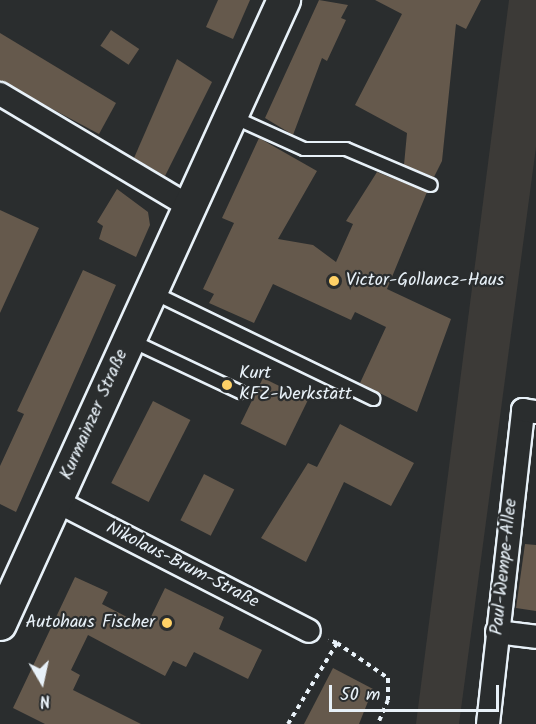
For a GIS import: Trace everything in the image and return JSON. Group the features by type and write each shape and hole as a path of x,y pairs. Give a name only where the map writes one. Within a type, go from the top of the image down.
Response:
{"main road":[{"name":"Kurmainzer Straße","path":"0,624 284,0"}],"street":[{"path":"0,94 189,206"},
{"name":"Paul-Wempe-Allee","path":"488,724 497,632 529,411"},
{"name":"Nikolaus-Brum-Straße","path":"56,501 309,631"},
{"path":"497,632 536,637"}],"lane":[{"path":"230,116 304,149 346,148 431,185"},
{"path":"151,292 373,399"},
{"path":"129,339 240,392"}],"path":[{"path":"309,631 337,644 388,678 388,700 378,724"},
{"path":"288,724 337,644"}],"shaded area":[{"path":"509,0 536,0 536,147 459,724 416,724"}],"building":[{"path":"218,0 250,0 233,39 206,27"},
{"path":"319,0 348,5 341,18 346,20 327,61 322,58 293,135 265,118"},
{"path":"375,0 481,0 466,29 456,24 442,161 434,177 404,165 407,133 355,105 402,14"},
{"path":"111,30 139,49 129,65 100,46"},
{"path":"0,33 116,103 99,134 0,81"},
{"path":"177,59 212,82 165,176 134,158"},
{"name":"Victor-Gollancz-Haus","path":"259,138 317,171 278,239 313,245 336,262 353,224 346,221 377,172 427,192 387,289 451,319 417,412 360,383 386,327 355,312 351,320 273,284 254,323 209,303 214,294 203,289 234,223 222,218"},
{"path":"117,189 148,212 150,225 136,257 99,239 103,226 97,222"},
{"path":"0,210 39,228 0,313"},
{"path":"83,270 116,285 16,512 0,504 0,466 24,414 17,411"},
{"path":"263,378 308,400 286,446 241,424"},
{"path":"153,401 190,420 149,502 111,483"},
{"path":"340,424 414,463 391,506 344,482 306,562 261,538 308,463 317,467"},
{"path":"204,474 234,489 211,536 180,520"},
{"path":"525,544 536,545 536,611 516,608"},
{"path":"75,577 108,592 102,604 146,627 165,588 224,617 219,629 262,650 248,679 194,652 186,667 173,661 165,676 88,635 71,670 80,675 73,690 141,724 45,724 13,708"},
{"path":"333,668 373,689 359,724 304,724"}],"place":[{"name":"Victor-Gollancz-Haus","path":"334,281"},
{"name":"Kurt KFZ-Werkstatt","path":"227,385"},
{"name":"Autohaus Fischer","path":"167,623"}]}
